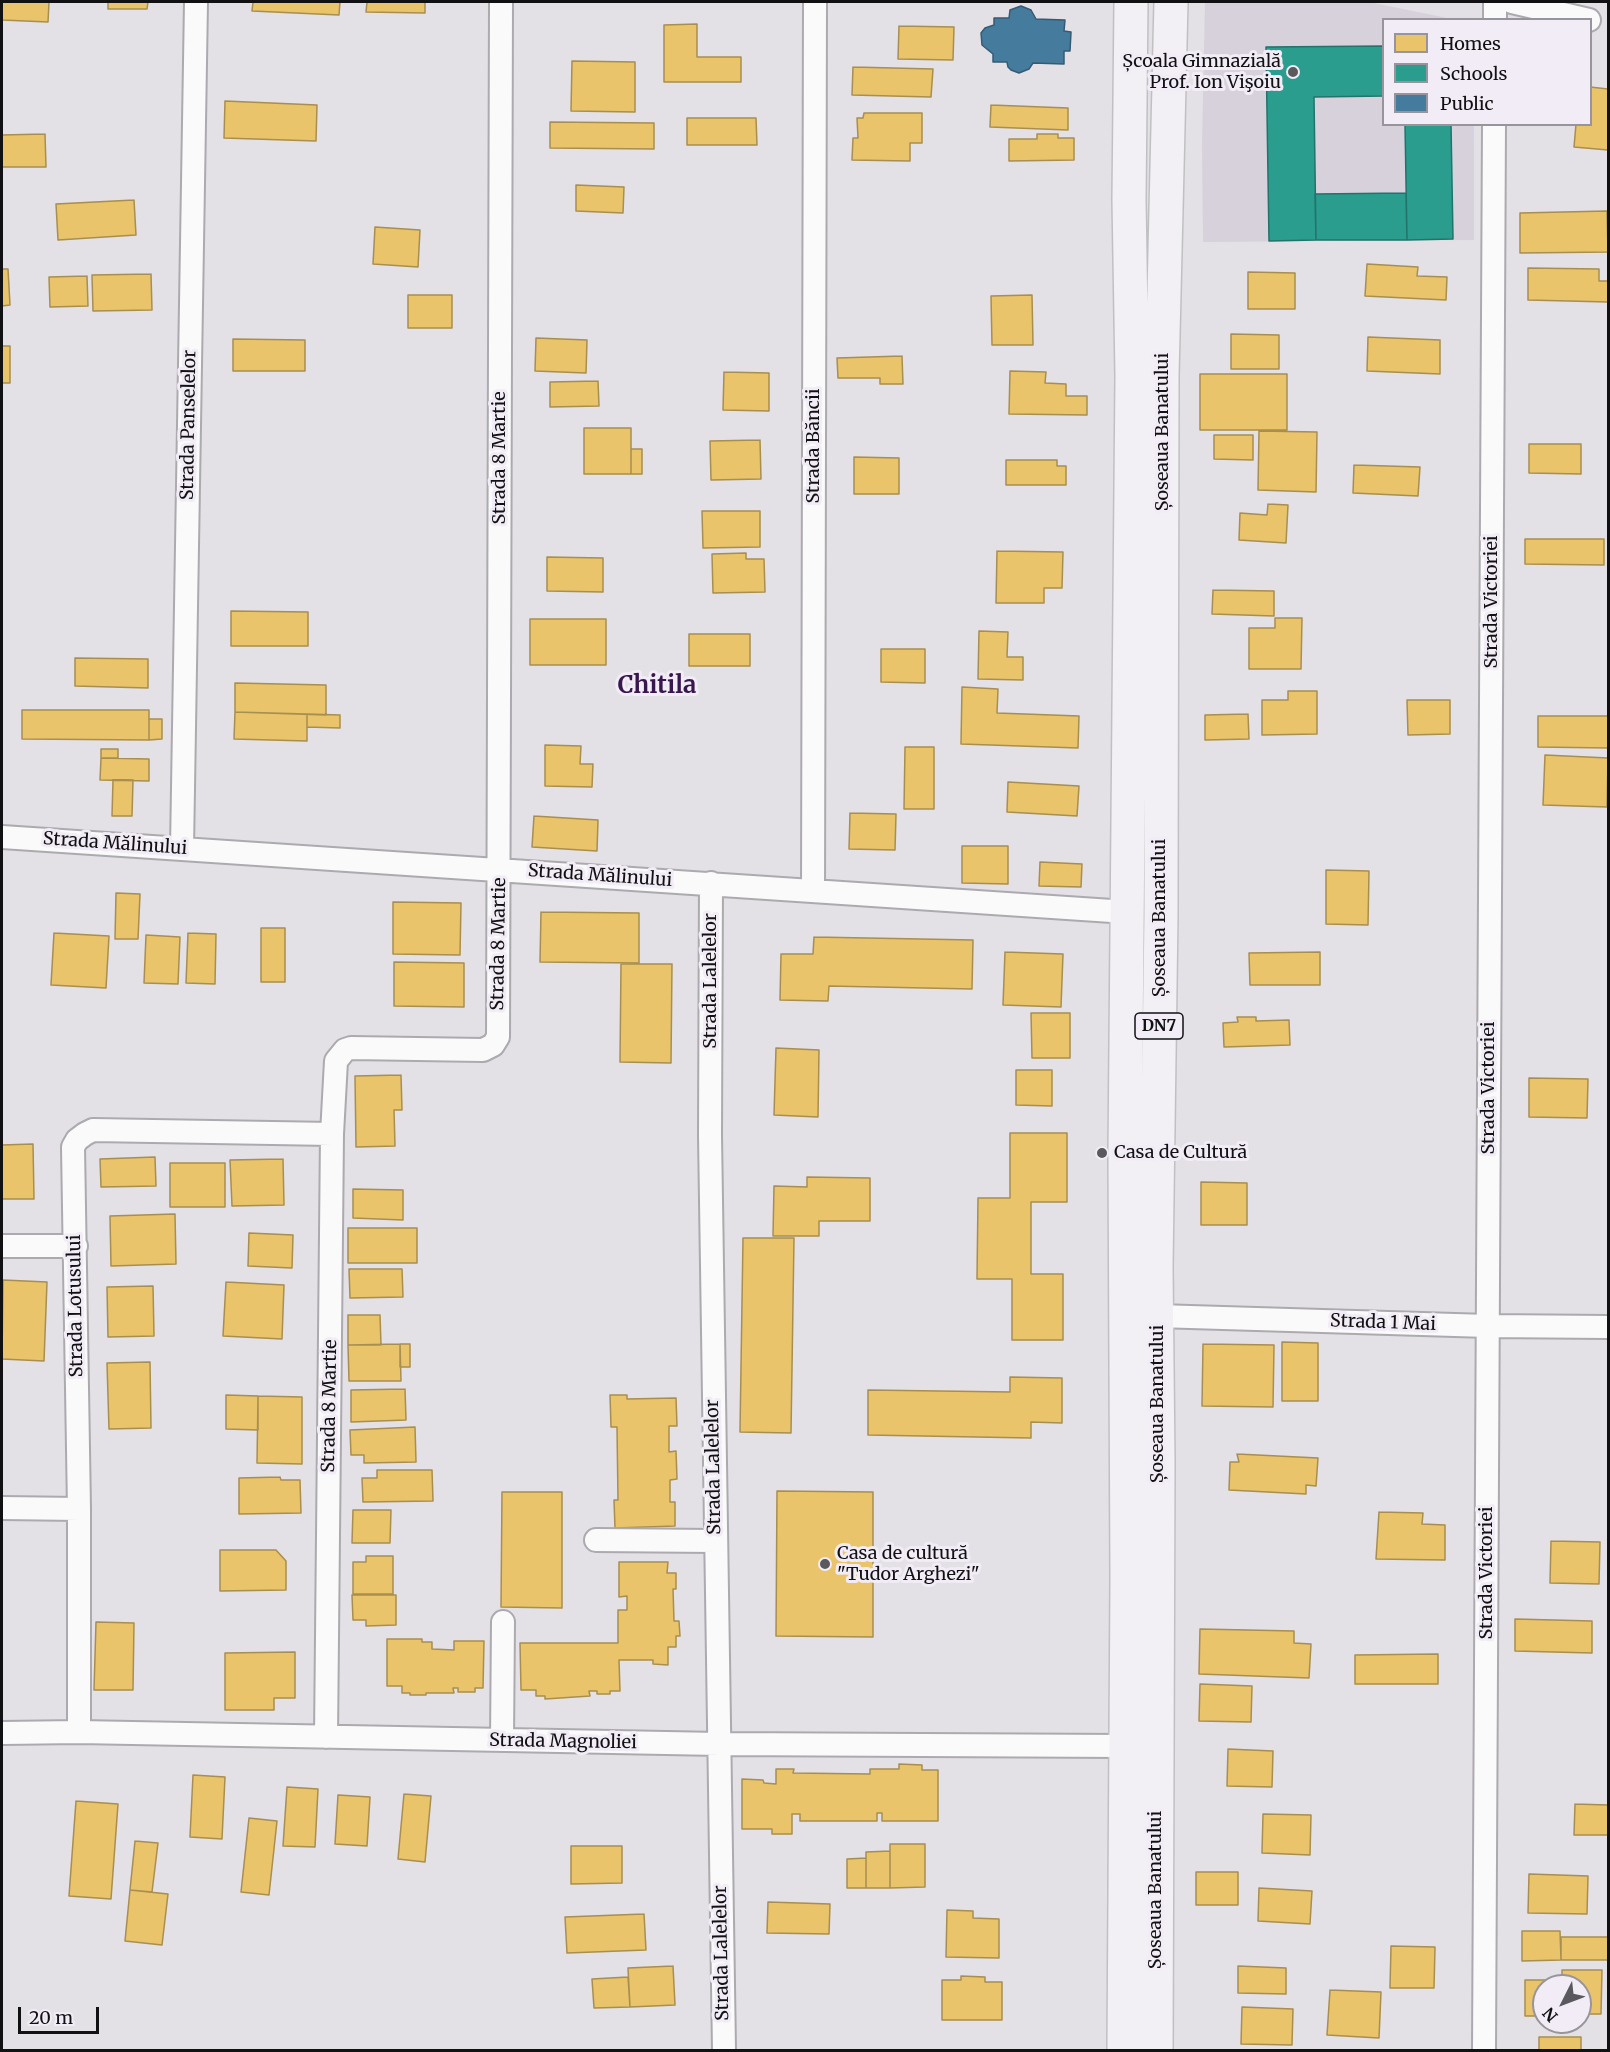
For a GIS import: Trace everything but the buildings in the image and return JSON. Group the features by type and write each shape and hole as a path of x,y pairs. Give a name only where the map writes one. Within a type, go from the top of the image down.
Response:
{"main road":[{"name":"Șoseaua Banatului","path":"1124,2050 1126,912 1132,388 1129,200 1131,2"},
{"name":"Șoseaua Banatului","path":"1155,2050 1162,376 1172,2"}],"street":[{"name":"Strada Panselelor","path":"182,848 196,2"},
{"name":"Strada 8 Martie","path":"326,1737 334,1068 336,1061 345,1050 351,1048 483,1050 493,1045 498,1037 501,2"},
{"name":"Strada Băncii","path":"813,890 815,2"},
{"path":"1495,2 1495,18"},
{"path":"1512,2 1581,18"},
{"path":"1592,20 1608,24"},
{"name":"Strada Victoriei","path":"1484,2050 1494,126"},
{"name":"Strada Mălinului","path":"2,837 1126,912"},
{"name":"Strada Lalelelor","path":"711,883 710,1135 724,2050"},
{"name":"Strada Lotusului","path":"79,1732 80,1509 73,1147 77,1140 93,1130 332,1134"},
{"path":"2,1246 75,1246"},
{"name":"Strada 1 Mai","path":"1157,1316 1488,1326 1608,1327"},
{"path":"2,1508 80,1509"},
{"path":"596,1540 715,1541"},
{"path":"502,1740 503,1622"},
{"name":"Strada Magnoliei","path":"2,1733 79,1732 719,1744 1125,1746"}],"shaded area":[{"name":"Școala Gimnazială Prof. Ion Vişoiu","path":"1205,2 1369,2 1447,18 1382,18 1382,126 1474,126 1474,240 1203,242 1202,145"}],"place":[{"name":"Școala Gimnazială Prof. Ion Vişoiu","path":"1293,72"},
{"name":"Casa de Cultură","path":"1102,1153"},
{"name":"Casa de cultură \"Tudor Arghezi\"","path":"825,1564"}],"district":[{"name":"Chitila","path":"657,686"}]}
